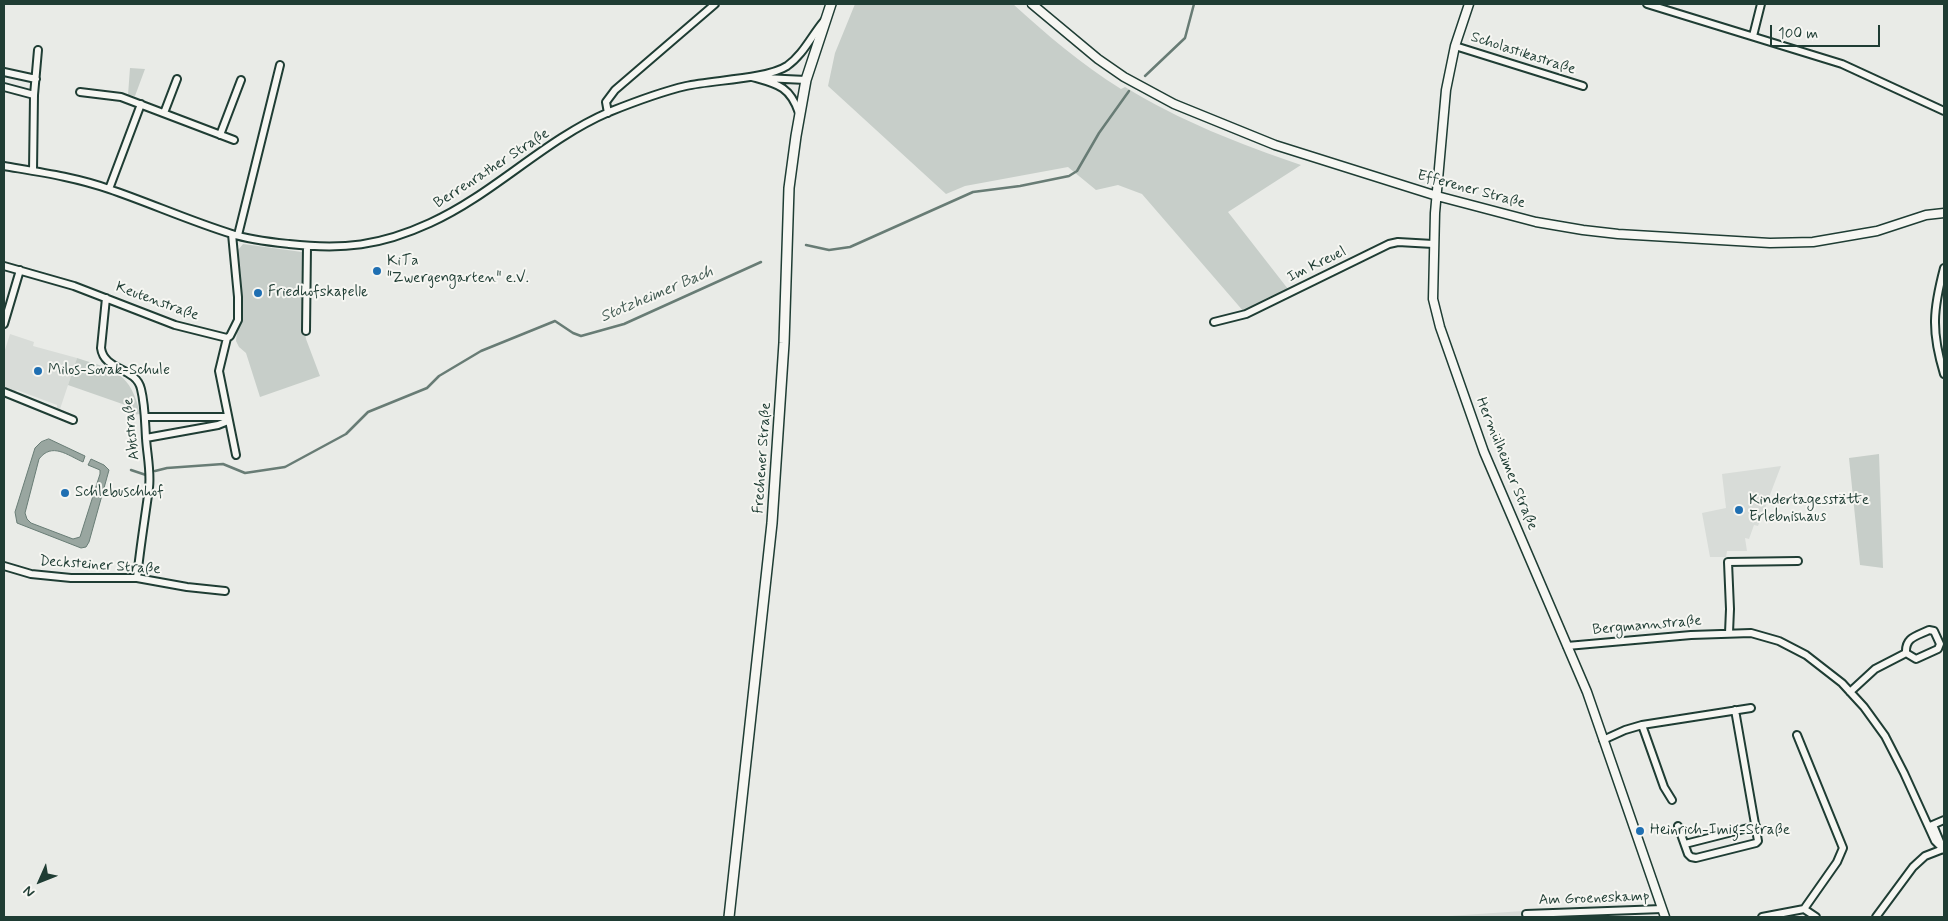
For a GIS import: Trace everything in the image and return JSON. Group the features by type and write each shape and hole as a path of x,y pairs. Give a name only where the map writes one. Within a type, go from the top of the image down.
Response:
{"main road":[{"name":"Frechener Straße","path":"729,917 772,523 784,343 790,188 799,113 806,80 831,4"}],"street":[{"path":"608,113 606,102 615,90 715,4"},
{"name":"Efferener Straße","path":"1032,4 1098,59 1124,77 1174,104 1275,145 1437,196 1536,222 1600,233 1770,243 1813,242 1846,238 1877,231 1926,215 1944,213"},
{"name":"Hermülheimer Straße","path":"1469,4 1455,46 1446,90 1433,244 1433,299 1440,327 1492,473 1587,692 1663,913"},
{"path":"1648,4 1842,64 1944,111"},
{"path":"1753,36 1761,4"},
{"name":"Berrenrather Straße","path":"4,166 78,179 235,235 270,242 335,248 367,244 391,238 429,224 446,215 483,193 569,132 608,113 685,86 750,77 781,70 795,59 824,21"},
{"name":"Scholastikastraße","path":"1455,46 1583,86"},
{"path":"33,171 34,95 38,50"},
{"path":"236,455 218,371 227,338 230,336 238,320 235,235 280,66"},
{"path":"4,72 36,79"},
{"name":"Berrenrather Straße","path":"750,77 806,80"},
{"name":"Berrenrather Straße","path":"750,77 777,84 786,89 796,102 799,113"},
{"path":"164,113 177,79"},
{"path":"220,135 242,80"},
{"path":"4,87 34,95"},
{"path":"80,92 120,97 234,140"},
{"path":"109,189 141,104"},
{"name":"Im Kreuel","path":"1214,322 1246,314 1389,244 1398,242 1433,244"},
{"path":"306,331 307,246"},
{"name":"Keutenstraße","path":"4,266 74,286 175,325 227,338"},
{"path":"1944,268 1936,300 1934,321 1936,346 1944,374"},
{"path":"4,324 20,270"},
{"name":"Abtstraße","path":"106,298 101,348 102,357 134,377 138,382 145,417 149,487 137,578"},
{"path":"4,392 73,420"},
{"path":"145,417 227,419"},
{"path":"146,438 218,425 227,419"},
{"path":"1729,633 1728,562 1798,561"},
{"name":"Decksteiner Straße","path":"4,566 31,574 109,580 137,578 187,587 225,591"},
{"path":"1929,630 1934,631 1940,644 1938,649 1921,658 1912,658 1906,653 1908,641 1929,630"},
{"name":"Bergmannstraße","path":"1567,646 1691,634 1751,633 1779,642 1806,655 1825,669 1850,692 1864,707 1885,736 1944,849"},
{"path":"1850,692 1875,669 1906,653"},
{"path":"1603,740 1642,725 1750,708"},
{"path":"1678,826 1691,857 1704,856 1756,843 1759,838 1735,710"},
{"path":"1642,725 1664,788 1672,800"},
{"path":"1762,917 1804,909 1837,862 1843,848 1797,735"},
{"path":"1931,826 1944,820"},
{"path":"1684,844 1756,826"},
{"name":"Bergmannstraße","path":"1931,826 1935,841 1944,849"},
{"path":"1876,917 1913,867 1925,856 1944,849"},
{"path":"1804,909 1816,917"},
{"name":"Am Groeneskamp","path":"1526,914 1663,913"}],"shaded area":[{"path":"855,4 1013,4 1065,49 1121,89 1125,87 1167,111 1211,131 1301,165 1228,212 1288,289 1244,312 1142,194 1118,185 1096,190 1068,167 965,186 946,194 828,86 835,53"},
{"path":"130,68 145,69 135,96 128,95"},
{"path":"243,244 302,252 304,328 306,339 320,376 260,397 246,353 239,347 236,341 237,332 243,319 237,268 238,250"},
{"name":"Milos-Sovak-Schule","path":"10,334 34,342 33,346 77,358 60,409 57,408 57,405 17,390 14,392 4,388 4,353"},
{"path":"77,358 111,370 126,381 132,390 140,414 132,415 131,407 68,385"},
{"path":"49,439 85,456 83,462 65,453 49,451 39,459 25,513 27,519 31,523 73,539 80,537 100,474 100,470 88,465 91,459 104,465 109,470 86,547 81,548 17,523 15,512 35,448 41,442"},
{"path":"1879,454 1883,568 1860,565 1849,458"},
{"name":"Kindertagesstätte Erlebnishaus","path":"1781,466 1758,526 1754,525 1749,539 1745,538 1747,551 1727,551 1726,557 1710,557 1702,513 1726,508 1722,474"},
{"path":"1523,911 1523,917 1434,917"}],"waterway":[{"name":"Stotzheimer Bach","path":"1145,76 1185,38 1194,4"},
{"name":"Stotzheimer Bach","path":"806,245 829,250 850,247 973,192 1020,186 1069,176 1077,171 1099,133 1129,91"},
{"name":"Stotzheimer Bach","path":"155,471 167,468 223,464 245,473 285,467 346,434 368,412 427,388 439,376 481,351 555,321 581,336 624,324 761,262"},
{"name":"Stotzheimer Bach","path":"131,470 146,475"}],"place":[{"name":"KiTa \"Zwergengarten\" e.V.","path":"377,271"},
{"name":"Friedhofskapelle","path":"258,293"},
{"name":"Milos-Sovak-Schule","path":"38,371"},
{"name":"Schlebuschhof","path":"65,493"},
{"name":"Kindertagesstätte Erlebnishaus","path":"1739,510"},
{"name":"Heinrich-Imig-Straße","path":"1640,831"}]}
